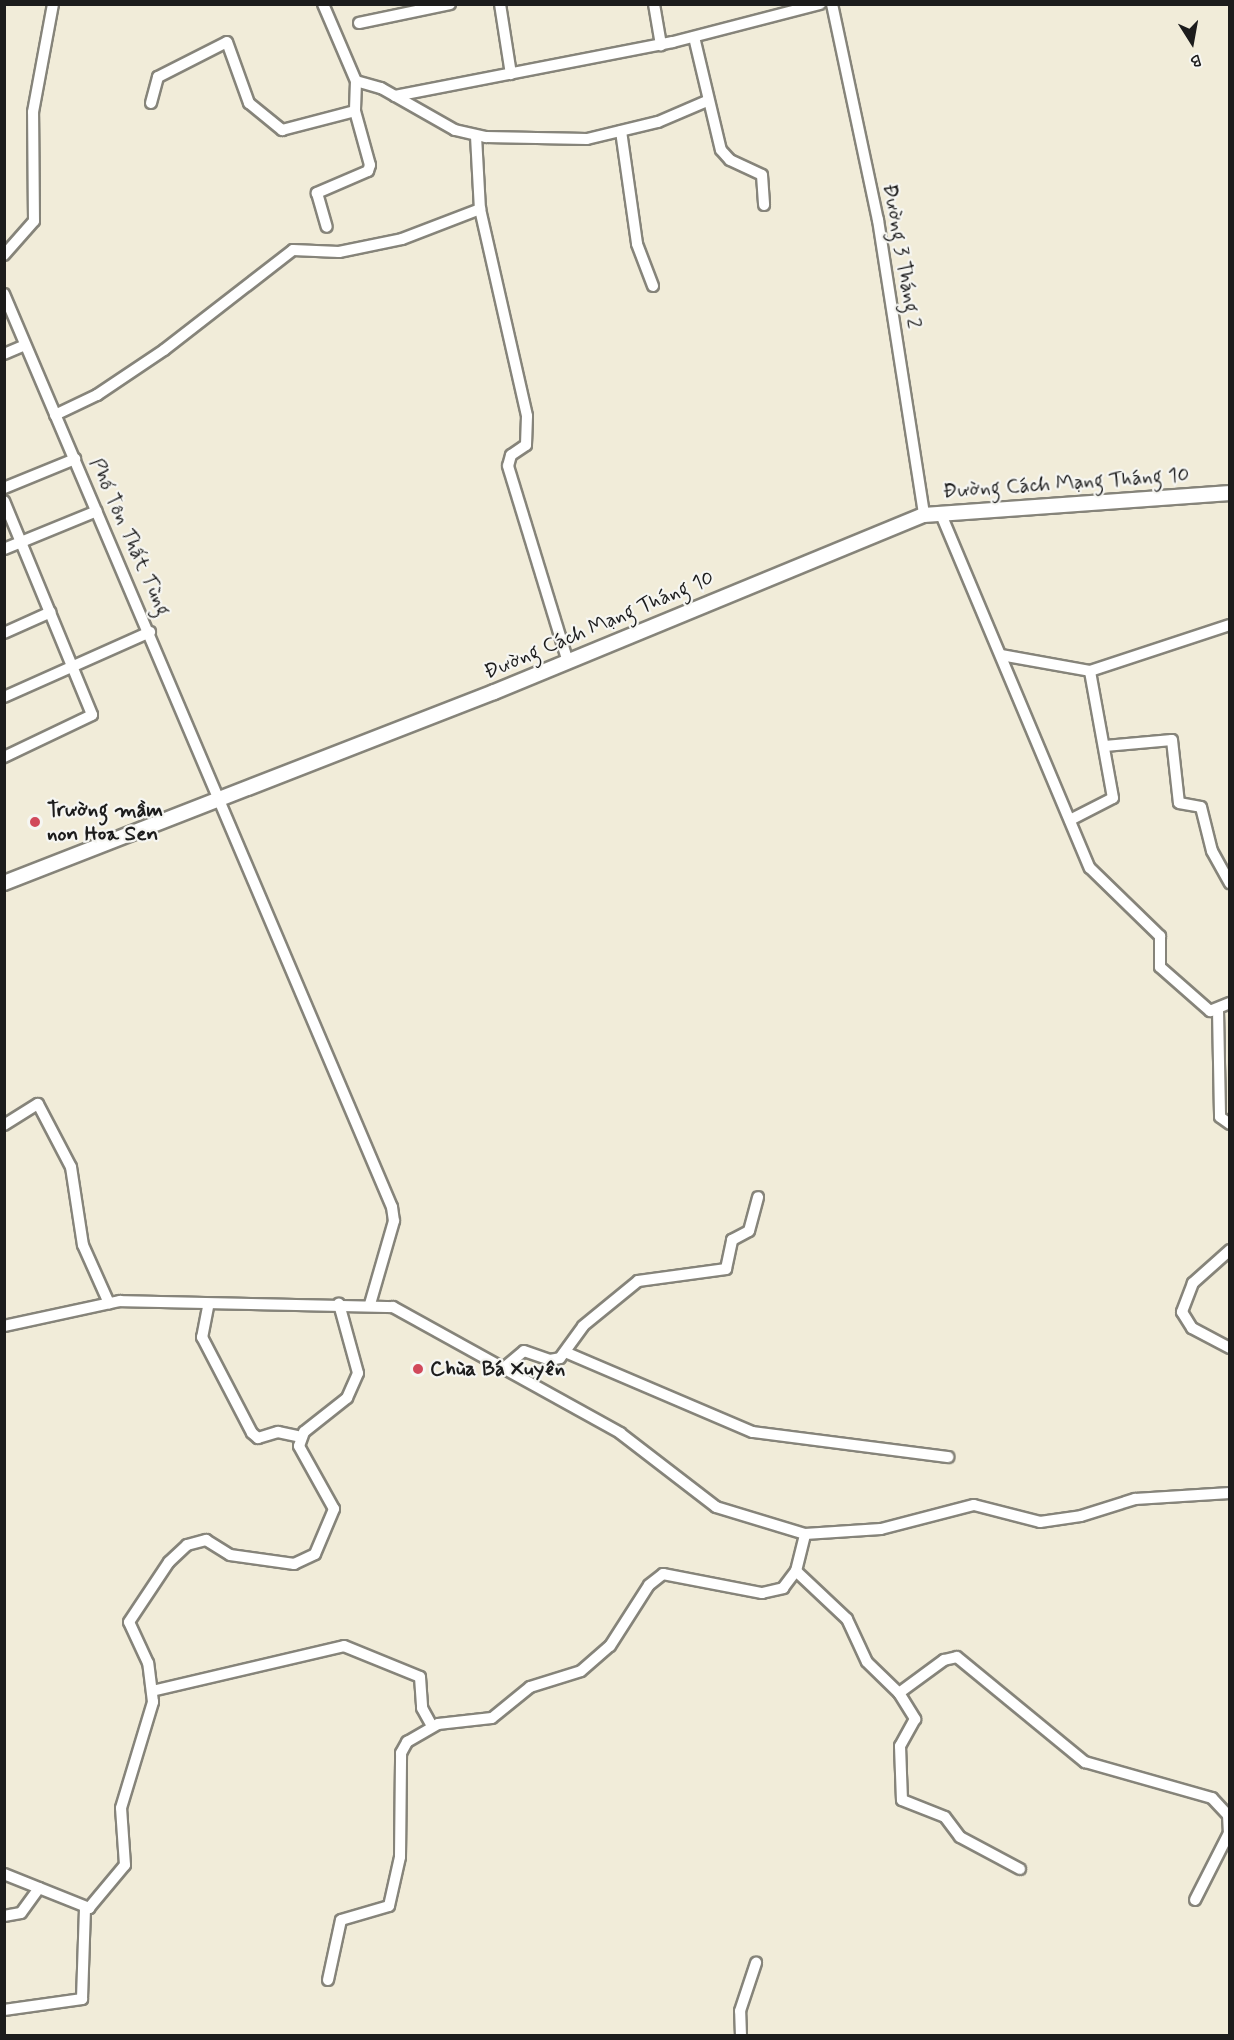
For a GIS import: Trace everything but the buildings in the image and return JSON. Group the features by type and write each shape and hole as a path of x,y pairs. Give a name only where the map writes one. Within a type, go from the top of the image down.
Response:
{"main road":[{"name":"Đường Cách Mạng Tháng 10","path":"4,883 222,795 568,662 924,515 940,512 1230,493"}],"street":[{"path":"4,255 34,221 33,112 53,4"},
{"path":"322,4 356,81 355,111 370,169 317,193 327,227"},
{"path":"359,23 450,4"},
{"path":"500,4 511,74"},
{"path":"654,4 661,45"},
{"path":"395,96 661,45 820,4"},
{"name":"Đường 3 Tháng 2","path":"832,4 878,220 924,515"},
{"path":"694,37 707,102 724,156 762,175 764,205"},
{"path":"151,103 158,77 227,42 249,103 282,130 292,131 318,118 355,111"},
{"path":"356,81 395,96 476,136 587,139 621,131 707,102"},
{"path":"621,131 637,244 653,286"},
{"path":"476,136 480,209 527,416 526,445 511,455 508,466 568,662"},
{"path":"55,415 97,395 164,350 293,250 339,252 402,239 480,209"},
{"name":"Phố Tôn Thất Tùng","path":"4,294 222,795 392,1207 394,1221 370,1304"},
{"path":"4,354 25,345"},
{"path":"4,488 75,459"},
{"path":"4,501 74,666 90,718 4,756"},
{"path":"4,549 97,511"},
{"path":"940,512 1070,820 1096,876 1136,907 1160,936 1160,967 1207,1010 1218,1010 1230,1003"},
{"path":"4,633 51,612"},
{"path":"1001,655 1090,671 1230,625"},
{"path":"4,697 150,632"},
{"path":"1070,820 1113,798 1090,671"},
{"path":"1105,746 1172,740 1179,803 1201,807 1212,851 1230,883"},
{"path":"1218,1010 1220,1117 1230,1125"},
{"path":"4,1125 38,1104 71,1167 83,1245 109,1303"},
{"path":"506,1366 524,1351 550,1360 565,1352 583,1326 638,1281 726,1269 732,1240 749,1231 759,1197"},
{"path":"1230,1250 1193,1284 1182,1312 1192,1328 1230,1348"},
{"path":"4,1326 109,1303 208,1307 370,1304 409,1313 506,1366 620,1433 710,1504 805,1534 863,1532 974,1505 1040,1522 1081,1516 1135,1499 1230,1493"},
{"path":"301,1437 341,1404 358,1373 339,1304"},
{"path":"208,1307 202,1337 252,1432 258,1438 278,1432 301,1437"},
{"path":"565,1352 753,1432 948,1456"},
{"path":"4,1874 85,1907 97,1904 125,1865 120,1808 152,1691 145,1655 129,1622 188,1545 206,1540 230,1555 294,1564 315,1554 334,1509 301,1455 301,1437"},
{"path":"328,1980 341,1920 389,1906 400,1851 401,1754 407,1742 432,1726 492,1718 530,1687 581,1671 610,1646 649,1585 663,1574 762,1593 783,1588 796,1571 805,1534"},
{"path":"796,1571 840,1611 867,1662 898,1693 915,1719 900,1746 902,1800 945,1817 960,1837 1020,1869"},
{"path":"152,1691 344,1646 420,1677 422,1708 432,1726"},
{"path":"898,1693 944,1660 957,1657 1085,1762 1212,1798 1228,1815 1229,1833 1195,1900"},
{"path":"4,1916 21,1913 39,1888"},
{"path":"4,2010 82,1999 85,1907"},
{"path":"741,2036 740,2011 756,1963"}],"place":[{"name":"Trường mầm non Hoa Sen","path":"35,822"},
{"name":"Chùa Bá Xuyên","path":"418,1369"}]}
